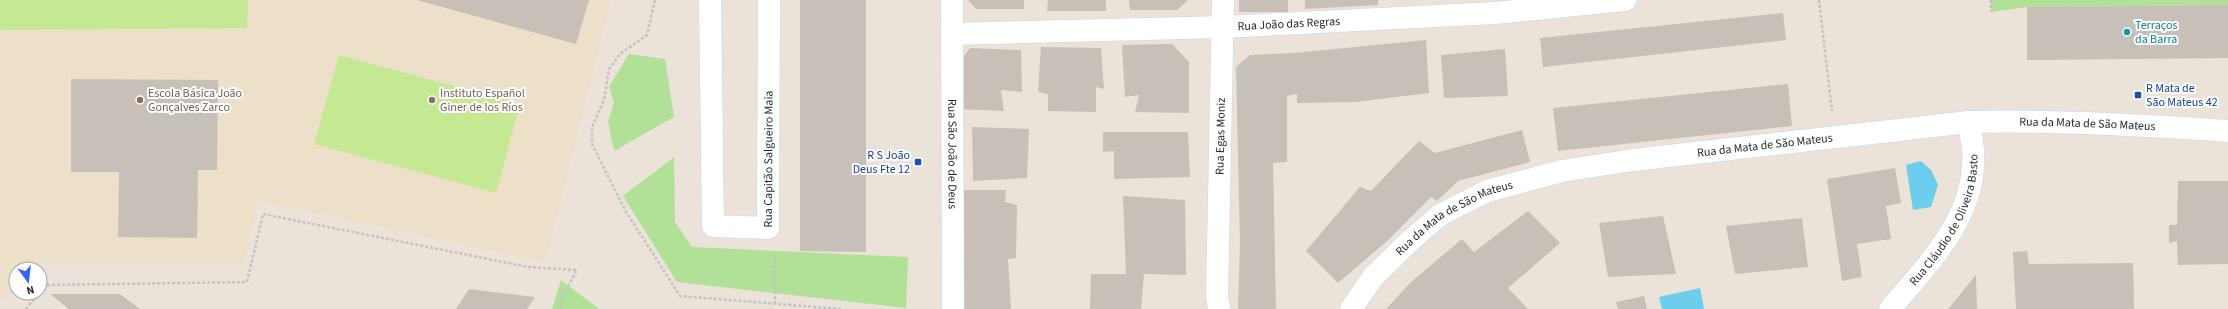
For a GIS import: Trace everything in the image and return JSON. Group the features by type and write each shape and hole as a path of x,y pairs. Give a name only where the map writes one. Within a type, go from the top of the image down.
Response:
{"street":[{"name":"Rua Capitão Salgueiro Maia","path":"710,0 713,226 768,228 769,0"},
{"name":"Rua São João de Deus","path":"952,0 953,309"},
{"name":"Rua Egas Moniz","path":"1219,309 1218,273 1223,0"},
{"name":"Rua João das Regras","path":"953,34 1223,28 1402,9 1495,13 1625,0"},
{"name":"Rua da Mata de São Mateus","path":"1351,309 1373,277 1411,240 1440,215 1487,191 1562,171 1619,162 1968,122 2075,122 2228,131"},
{"name":"Rua Cláudio de Oliveira Basto","path":"1890,309 1941,247 1960,218 1970,190 1973,150 1968,122"}],"path":[{"path":"655,0 647,35 620,54 609,69 604,100 592,127 592,144 624,210 680,296 841,309"},
{"path":"1819,0 1834,137"},
{"path":"1990,0 1991,12"},
{"path":"48,285 247,282 263,214 528,267 577,270 560,301 561,309"},
{"path":"768,228 776,257 775,304"},
{"path":"26,309 32,301"}],"shaded area":[{"path":"0,0 611,0 545,262 258,201 244,264 48,264 48,261 8,261 8,294 0,302"}],"green space":[{"path":"0,0 248,0 247,28 0,30"},
{"path":"1991,0 2228,0 2228,5 2027,7 1991,12"},
{"path":"629,54 665,59 674,117 614,151 608,121 614,103 609,87"},
{"path":"339,55 520,104 496,193 314,144"},
{"path":"674,157 675,222 692,247 908,257 906,308 677,282 623,196"},
{"path":"561,280 599,309 552,309"}],"water":[{"path":"1921,161 1931,170 1938,185 1931,207 1913,210 1906,165"},
{"path":"1700,288 1704,309 1662,309 1659,297"}],"building":[{"path":"417,0 589,0 576,44"},
{"path":"800,0 866,0 866,252 800,251"},
{"path":"968,0 1024,0 1024,9 976,9"},
{"path":"1048,0 1106,0 1106,11 1047,11"},
{"path":"1129,0 1188,0 1177,10 1130,10"},
{"path":"1239,0 1288,0 1288,12 1239,12"},
{"path":"1305,0 1378,0 1378,5 1305,9"},
{"name":"Terraços da Barra","path":"2228,5 2228,58 2027,60 2027,7"},
{"path":"1783,13 1786,40 1543,67 1540,38"},
{"path":"1426,40 1429,93 1356,102 1297,103 1297,94 1287,96 1287,162 1273,163 1276,309 1238,309 1240,243 1236,67 1250,55 1294,53"},
{"path":"1172,44 1189,62 1189,113 1135,112 1139,95 1125,97 1122,45"},
{"path":"1041,47 1101,48 1104,89 1096,87 1096,112 1048,111 1048,94 1038,92"},
{"path":"970,48 1021,50 1022,92 1001,90 1004,111 957,109 958,64"},
{"path":"1505,49 1508,96 1444,98 1441,55"},
{"path":"71,79 218,80 217,170 198,170 197,238 118,237 119,172 71,172"},
{"path":"1788,84 1792,126 1558,151 1553,108"},
{"path":"972,127 1029,129 1027,178 973,181"},
{"path":"1522,130 1530,162 1458,181 1437,201 1431,197 1387,241 1338,283 1306,251 1360,187 1371,191 1419,141 1435,153"},
{"path":"1103,132 1188,132 1190,177 1114,179 1114,151 1103,152"},
{"path":"1895,168 1901,203 1886,206 1891,239 1857,244 1862,277 1842,281 1827,179"},
{"path":"2178,181 2228,181 2228,264 2178,265 2177,241 2169,243 2169,225 2177,225"},
{"path":"954,190 1006,190 1005,202 1017,205 1016,258 1008,259 1011,309 958,309"},
{"path":"1123,196 1185,200 1186,275 1144,274 1141,309 1090,309 1091,274 1126,274"},
{"path":"1528,211 1560,243 1508,288 1528,309 1386,309 1411,282 1462,239 1474,252"},
{"path":"1663,216 1676,274 1608,277 1599,223"},
{"path":"1802,218 1808,267 1735,274 1726,226"},
{"path":"2027,251 2029,264 2133,263 2134,309 2016,309 2013,252"},
{"path":"1976,275 1977,309 1948,309"},
{"path":"469,289 535,297 527,309 456,309"},
{"path":"50,294 120,294 140,309 69,309"},
{"path":"1644,296 1647,309 1618,309 1616,302"}],"place":[{"name":"Terraços da Barra","path":"2127,32"},
{"name":"R Mata de São Mateus 42","path":"2138,95"},
{"name":"Escola Básica João Gonçalves Zarco","path":"140,100"},
{"name":"Instituto Español Giner de los Ríos","path":"432,100"},
{"name":"R S João Deus Fte 12","path":"918,162"}]}
